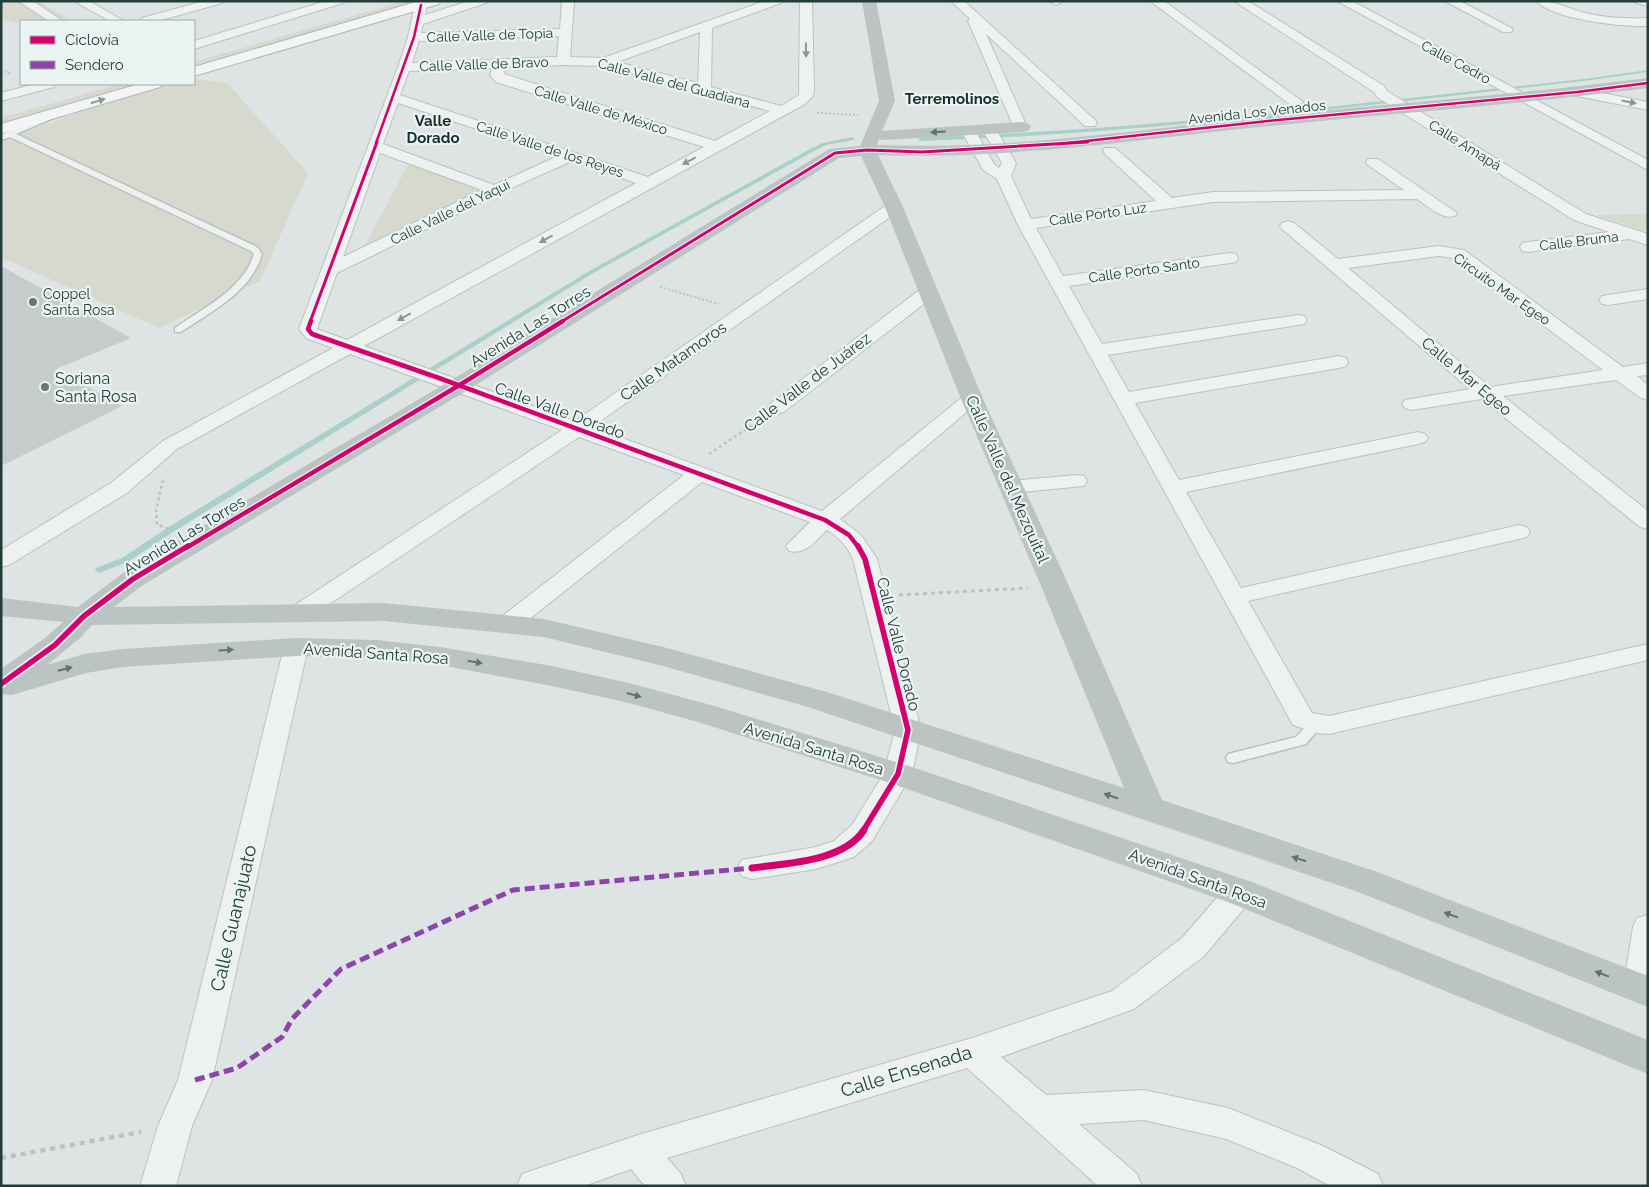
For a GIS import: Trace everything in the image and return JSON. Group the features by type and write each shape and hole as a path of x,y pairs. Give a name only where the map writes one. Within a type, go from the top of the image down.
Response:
{"highway":[{"path":"195,61 399,1"},
{"path":"195,72 428,3"},
{"path":"1,116 109,85"},
{"path":"6,132 74,108 152,85"}],"street":[{"path":"24,1 55,20"},
{"path":"80,1 116,20"},
{"path":"150,20 218,1"},
{"path":"195,46 340,1"},
{"path":"418,21 482,1"},
{"path":"563,61 568,1"},
{"path":"604,62 706,28 777,1"},
{"path":"1,560 119,488 170,445 649,182 784,112 800,101 806,96 807,90 806,1"},
{"path":"869,1 887,101 869,142"},
{"path":"957,1 1090,123"},
{"path":"1156,1 1296,102"},
{"name":"Calle Amapá","path":"1240,1 1394,101 1580,217 1648,240"},
{"name":"Calle Cedro","path":"1343,1 1648,166"},
{"path":"1451,1 1507,29"},
{"path":"1542,1 1565,11 1625,24 1648,22"},
{"path":"1640,1 1648,3"},
{"name":"Calle Valle Dorado","path":"428,3 418,21 394,96 308,329 312,334 449,382 825,520 848,532 857,542 865,559 908,730"},
{"path":"972,15 1020,128"},
{"path":"704,90 706,28"},
{"name":"Calle Valle de Topia","path":"414,37 566,32"},
{"path":"195,52 238,48"},
{"name":"Calle Valle del Guadiana","path":"563,61 604,62 784,112"},
{"name":"Calle Valle de Bravo","path":"404,67 563,61"},
{"name":"Calle Valle de México","path":"499,64 497,75 501,79 717,146"},
{"name":"Avenida Los Venados","path":"869,142 922,152 973,139 994,138 1086,142 1268,121 1394,101 1507,89 1522,79"},
{"name":"Avenida Los Venados","path":"1465,85 1577,92 1647,84"},
{"path":"1,97 45,85"},
{"name":"Avenida Los Venados","path":"1363,96 1394,101 1409,91"},
{"path":"1577,92 1648,106"},
{"name":"Calle Valle de los Reyes","path":"394,96 649,182"},
{"name":"Avenida Los Venados","path":"1277,104 1315,100"},
{"path":"1071,124 1110,121"},
{"name":"Avenida Los Venados","path":"994,138 1020,128 1042,126"},
{"path":"994,138 1009,163 1003,176"},
{"path":"973,139 988,166 1003,176 1026,225 1302,719 1316,724 1329,724 1648,652"},
{"name":"Calle Valle del Mezquital","path":"869,142 972,399 1055,586 1149,809"},
{"name":"Avenida Las Torres","path":"84,616 133,580 449,382 630,278 835,153 869,142"},
{"path":"375,146 495,190"},
{"path":"1110,151 1169,204"},
{"name":"Calle Valle del Yaqui","path":"329,270 495,190 571,156"},
{"path":"1373,162 1449,214"},
{"path":"1311,196 1336,189 1403,182"},
{"path":"1311,196 1421,194"},
{"name":"Calle Porto Luz","path":"1026,225 1220,197 1311,196"},
{"name":"Calle Matamoros","path":"301,612 577,429 894,207"},
{"name":"Calle Mar Egeo","path":"1288,226 1485,392 1648,522"},
{"name":"Calle Bruma","path":"1528,248 1631,235"},
{"name":"Circuito Mar Egeo","path":"1334,265 1439,251 1458,254 1648,394"},
{"name":"Calle Porto Santo","path":"1058,282 1230,258"},
{"name":"Calle Valle de Juárez","path":"777,408 928,292"},
{"path":"1608,300 1648,294"},
{"path":"1096,351 1298,320"},
{"path":"1123,399 1339,362"},
{"path":"1412,404 1648,369"},
{"path":"797,546 825,520 972,399"},
{"path":"1173,488 1418,438"},
{"path":"509,623 692,472"},
{"path":"1011,487 1076,481"},
{"path":"1234,597 1519,532"},
{"path":"1,607 84,616 383,612 509,623 544,628 667,657 818,700 1019,765 1365,881 1643,990 1648,927"},
{"name":"Avenida Santa Rosa","path":"1,686 55,645 84,616"},
{"name":"Avenida Santa Rosa","path":"1,686 58,671 123,658 296,647 377,649 440,656 552,676 629,693 707,714 898,774 1240,892 1648,1057"},
{"name":"Calle Guanajuato","path":"158,1186 175,1126 195,1080 296,647"},
{"path":"752,868 816,858 844,849 862,833 898,774 908,730"},
{"name":"Calle Ensenada","path":"538,1185 638,1151 972,1052 1067,1021 1123,1000 1193,947 1240,892"},
{"path":"972,1052 1124,1186"},
{"path":"1040,1111 1144,1105 1228,1124 1310,1157 1365,1186"},
{"path":"638,1151 668,1186"}],"lane":[{"path":"1,138 6,132 254,249 258,254 257,260 246,280 239,288 178,330"},
{"path":"1232,758 1301,741 1316,724"}],"path":[{"path":"784,112 881,116"},
{"path":"630,278 743,312"},
{"path":"170,445 156,511 157,524 194,542"},
{"path":"874,596 1055,586"},
{"path":"1,1158 175,1126"}],"shaded area":[{"path":"1,1 37,1 69,20 20,20 20,24 1,18"},
{"path":"404,1 419,1 195,68 195,62"},
{"path":"195,79 227,83 308,173 260,281 159,328 1,257 1,140 156,85 195,85"},
{"path":"116,85 137,85 1,125 1,118"},
{"path":"409,163 488,186 361,253"},
{"path":"1648,214 1648,232 1596,215"}],"building":[{"path":"1,266 131,338 56,369 122,406 1,466"}],"waterway":[{"path":"921,139 986,137 1198,121 1584,80 1648,71"},
{"path":"99,570 125,560 170,530 593,271 814,149 825,144 852,139"}],"marked path":[{"path":"195,1080 237,1068 282,1037 292,1019 341,969 513,890 752,868"}],"cycle path":[{"path":"421,5 414,37 404,67 308,329 312,334 439,378 825,520 853,540 865,559 908,730 898,774 862,833 844,849 816,858 752,868"},
{"path":"1,684 55,645 84,616 133,579 458,386 835,153 867,150 922,152 1087,142 1268,121 1577,92 1648,83"}],"place":[{"name":"Coppel Santa Rosa","path":"33,302"},
{"name":"Soriana Santa Rosa","path":"45,387"}],"district":[{"name":"Terremolinos","path":"952,99"},
{"name":"Valle Dorado","path":"433,130"}]}
